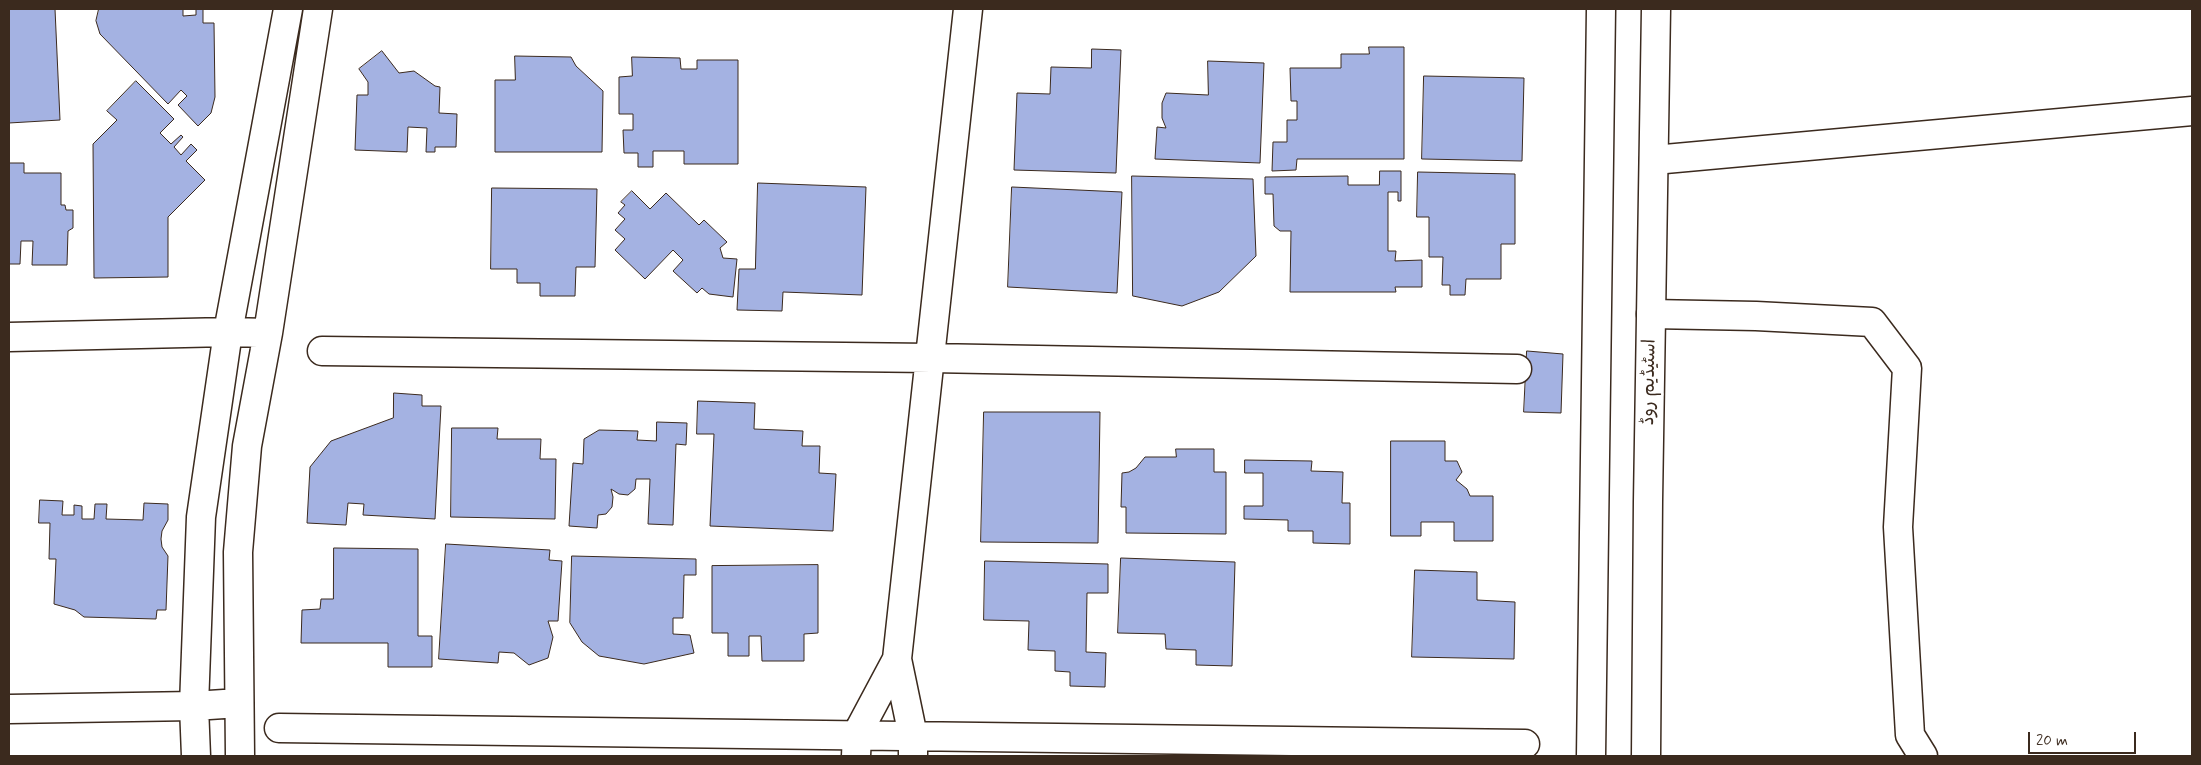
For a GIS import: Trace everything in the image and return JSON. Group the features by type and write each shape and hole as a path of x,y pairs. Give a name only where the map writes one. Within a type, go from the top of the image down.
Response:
{"street":[{"path":"196,756 194,706 201,516 228,332 288,9"},
{"path":"240,756 238,703 239,543 248,446 268,334 318,9"},
{"path":"913,746 897,659 968,9"},
{"path":"1590,756 1601,9"},
{"name":"اسٹیڈیم روڈ","path":"1646,756 1656,9"},
{"path":"1654,160 2192,112"},
{"path":"1651,314 1756,316 1872,322 1907,368 1898,527 1910,735 1922,756"},
{"path":"9,337 228,332 268,334"},
{"path":"322,351 931,358 1517,369"},
{"path":"857,745 897,659"},
{"path":"9,709 194,706 238,703"},
{"path":"279,728 913,746 1525,744"}],"building":[{"path":"9,9 55,9 60,120 9,123"},
{"path":"99,9 183,9 183,16 196,15 196,9 203,9 203,23 214,23 215,97 211,113 198,126 178,105 187,96 181,90 168,104 100,34 96,21"},
{"path":"1369,47 1404,47 1404,159 1297,159 1296,170 1272,171 1273,142 1287,142 1287,120 1297,120 1297,101 1291,101 1290,68 1341,68 1341,54 1369,54"},
{"path":"1092,49 1121,50 1116,173 1014,170 1017,93 1050,94 1051,67 1091,68"},
{"path":"382,51 399,73 414,71 435,86 440,87 439,113 457,114 456,147 435,147 435,152 426,152 427,128 408,127 407,152 355,150 357,95 368,95 368,82 359,69"},
{"path":"515,56 571,57 576,66 603,91 602,152 495,152 495,80 515,80"},
{"path":"632,57 680,58 681,69 697,69 697,60 738,60 738,164 684,164 684,151 653,151 653,167 638,167 638,153 624,153 623,130 633,130 633,114 619,114 619,77 632,76"},
{"path":"1208,61 1264,63 1260,163 1155,159 1157,127 1166,128 1162,118 1162,103 1166,93 1208,95"},
{"path":"1424,76 1524,78 1522,161 1422,159"},
{"path":"136,81 174,119 160,133 171,144 181,135 183,137 174,147 181,155 191,144 197,150 186,161 205,180 168,217 168,277 94,278 93,144 117,120 107,111"},
{"path":"9,163 24,163 24,173 61,173 61,205 65,205 66,210 73,210 73,228 68,231 67,265 32,265 33,241 21,241 20,264 9,264"},
{"path":"1380,171 1401,171 1401,201 1398,201 1398,192 1388,192 1388,251 1396,251 1395,261 1422,260 1422,287 1395,287 1396,292 1290,292 1291,231 1280,231 1274,226 1273,194 1265,194 1265,177 1348,176 1348,185 1379,185"},
{"path":"1418,172 1515,174 1515,244 1501,244 1501,279 1466,279 1465,295 1450,295 1450,285 1442,285 1443,257 1429,257 1429,217 1417,217"},
{"path":"1132,176 1253,179 1256,256 1219,292 1182,306 1133,296"},
{"path":"758,183 866,187 862,295 783,292 782,311 737,310 739,269 755,269"},
{"path":"1012,187 1122,192 1117,293 1008,287"},
{"path":"492,188 597,189 595,267 576,267 575,296 540,296 540,283 517,283 517,269 491,269"},
{"path":"632,191 650,209 666,193 699,225 704,220 727,242 720,248 723,258 737,259 733,297 709,294 702,288 697,293 673,271 683,260 673,250 645,279 615,250 625,239 615,230 625,219 618,213 625,205 621,202"},
{"path":"1527,351 1563,354 1561,413 1524,412"},
{"path":"394,393 422,395 422,406 441,406 435,519 363,515 364,504 348,503 346,525 307,523 310,467 331,441 393,418"},
{"path":"698,401 755,403 754,429 803,431 802,446 820,446 819,473 836,474 833,531 710,526 714,434 697,434"},
{"path":"984,412 1100,412 1098,543 981,542"},
{"path":"657,422 687,423 686,445 676,444 673,525 648,524 650,479 636,479 635,489 628,495 619,494 611,489 613,497 612,507 606,514 598,515 597,528 569,526 573,463 583,464 584,439 599,430 638,431 637,440 656,441"},
{"path":"452,428 498,428 497,439 541,439 540,459 556,459 555,519 451,517"},
{"path":"1391,441 1445,441 1445,461 1457,461 1462,472 1456,480 1467,489 1470,496 1493,496 1493,541 1454,541 1454,522 1421,522 1421,536 1391,536"},
{"path":"1176,449 1214,449 1214,472 1226,472 1226,534 1126,533 1126,507 1121,507 1122,473 1136,468 1145,457 1176,457"},
{"path":"1245,460 1312,461 1311,471 1343,472 1342,503 1350,503 1350,544 1313,543 1313,531 1288,531 1288,520 1244,519 1244,506 1263,506 1263,473 1245,473"},
{"path":"40,500 63,501 62,515 74,515 74,505 82,506 82,519 94,519 95,504 107,504 106,519 143,520 144,503 168,504 168,520 162,531 161,539 162,547 168,556 166,610 157,610 156,619 84,617 75,610 54,604 56,559 49,559 50,523 39,523"},
{"path":"446,544 550,550 549,560 562,561 558,621 548,621 553,637 548,658 529,665 514,653 499,652 498,663 439,659"},
{"path":"334,548 418,549 418,636 432,636 432,667 388,667 388,643 301,643 302,610 320,609 321,599 333,599"},
{"path":"572,556 696,559 696,575 684,575 683,618 673,618 673,634 690,635 694,653 644,664 599,656 582,642 570,623"},
{"path":"1121,558 1235,562 1232,666 1196,665 1196,650 1166,649 1165,634 1118,633"},
{"path":"985,561 1108,564 1108,593 1087,593 1086,652 1106,653 1105,687 1070,686 1070,672 1055,671 1055,651 1028,650 1029,621 984,620"},
{"path":"818,565 818,633 804,634 804,661 762,661 761,636 749,636 749,656 728,656 728,633 712,633 712,566"},
{"path":"1415,570 1477,572 1477,600 1515,602 1514,659 1412,657"}]}
